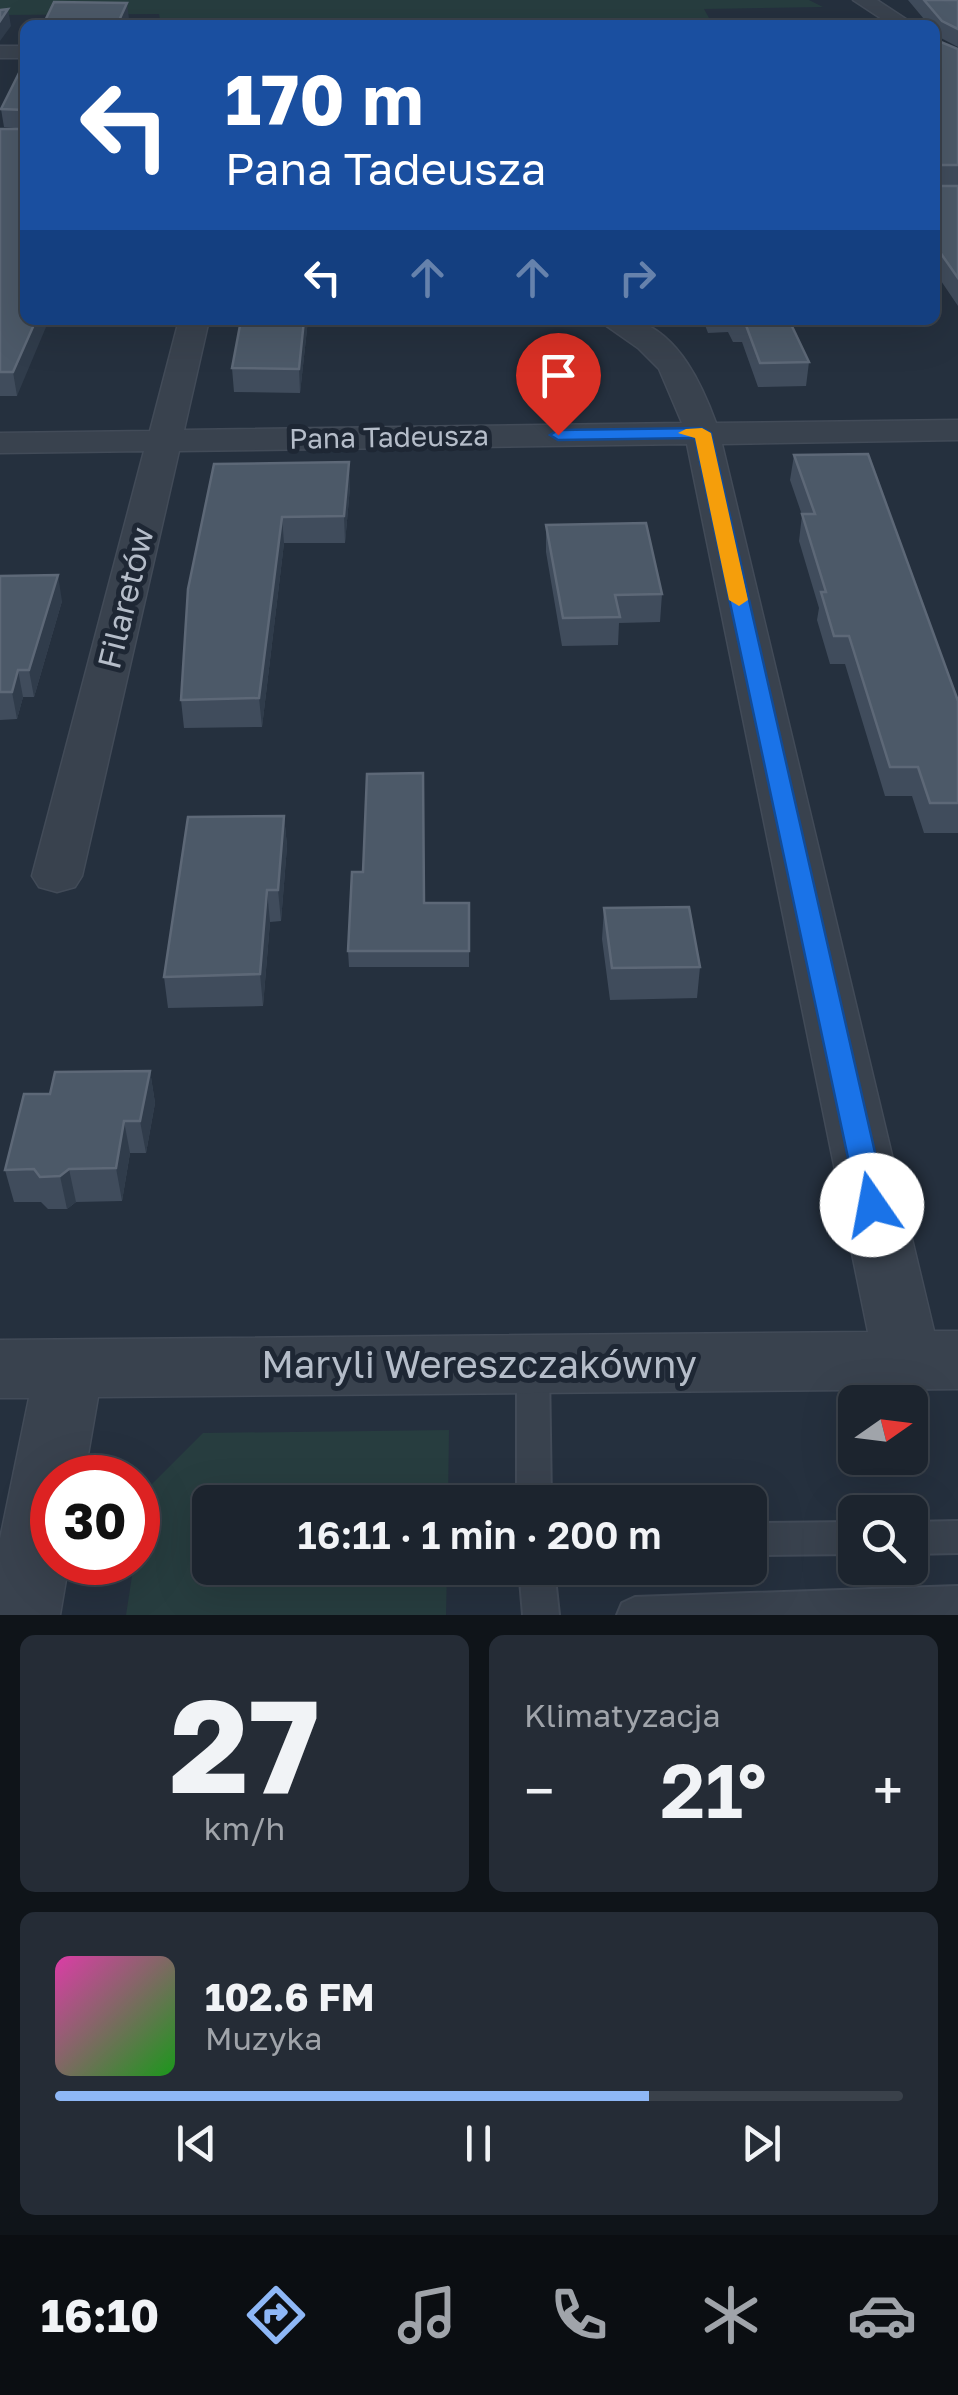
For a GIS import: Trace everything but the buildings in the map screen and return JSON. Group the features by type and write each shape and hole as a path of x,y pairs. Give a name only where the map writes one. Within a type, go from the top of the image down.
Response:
{"street":[{"path":"863,0 897,20"},
{"name":"Filaretów","path":"56,876 193,325"},
{"path":"622,325 656,345 676,366 702,433 932,1360"},
{"name":"Pana Tadeusza","path":"0,443 958,430"},
{"name":"Maryli Wereszczakówny","path":"0,1369 533,1367 932,1360"},
{"path":"22,1615 69,1370"}],"lane":[{"path":"533,1367 534,1485"},
{"path":"928,1538 958,1537"},
{"path":"767,1539 838,1538"},
{"path":"537,1585 540,1615"},
{"path":"635,1615 958,1604"}],"green space":[{"path":"0,0 809,0 823,7 704,9 710,20 160,20 159,14 0,15"},
{"path":"449,1430 448,1485 192,1485 192,1585 447,1585 446,1615 126,1615 131,1585 160,1585 160,1476 203,1433"}],"slow traffic":[{"path":"686,433 702,433 739,600"}],"route":[{"path":"558,435 702,433 872,1205"}]}
